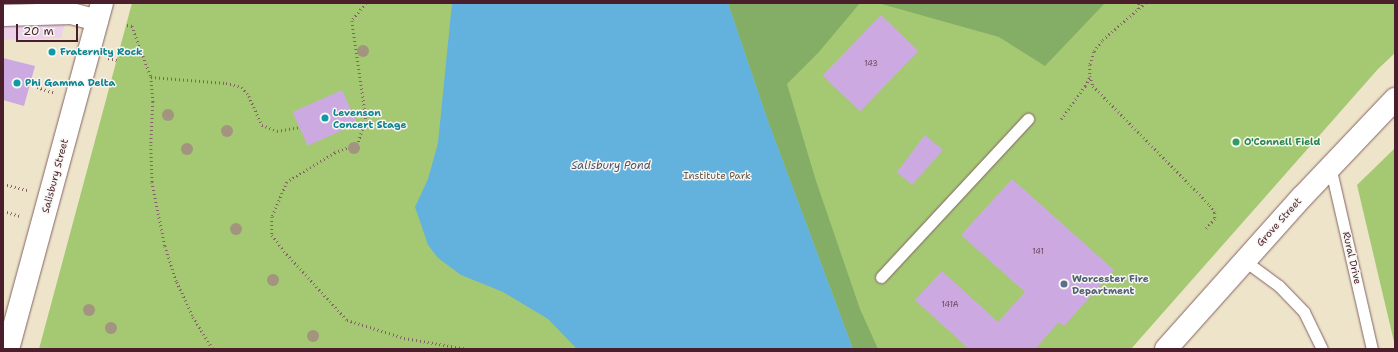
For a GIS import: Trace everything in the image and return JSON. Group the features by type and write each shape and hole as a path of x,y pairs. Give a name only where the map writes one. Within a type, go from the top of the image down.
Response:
{"main road":[{"name":"Salisbury Street","path":"7,344 100,11"},
{"name":"Grove Street","path":"1166,349 1330,166 1395,99"}],"street":[{"path":"3,16 100,11"}],"lane":[{"path":"881,278 1028,119"},
{"name":"Rural Drive","path":"1330,166 1372,349"},
{"path":"1245,261 1278,286 1304,312 1322,349"}],"path":[{"path":"366,3 352,21 366,118 358,144 335,153 287,182 272,217 272,235 284,251 347,320 404,338 468,349"},
{"path":"1138,10 1139,3"},
{"path":"1146,3 1102,41 1094,52 1090,66 1090,76 1093,86 1213,209 1215,212 1215,219 1206,229"},
{"path":"127,25 132,26 151,77 153,102 151,145 152,174 157,213 177,282 193,317 213,349"},
{"path":"1061,119 1085,86 1090,76"},
{"path":"151,77 226,83 242,86 249,96 262,125 277,131 299,127"},
{"path":"37,87 54,92"},
{"path":"3,184 27,190"},
{"path":"3,211 20,216"}],"shaded area":[{"path":"3,3 71,3 61,38 3,40"}],"green space":[{"name":"Institute Park","path":"132,3 1395,3 1395,53 1378,69 1131,349 39,349"},
{"path":"728,3 860,3 818,53 787,84 816,181 860,309 878,349 853,349 768,121"},
{"path":"878,3 1105,3 1045,66 999,37"},
{"path":"1395,148 1395,346 1357,185"}],"water":[{"name":"Salisbury Pond","path":"452,3 728,3 768,121 853,349 577,349 548,319 503,292 461,275 438,258 428,245 415,207 428,179 438,143"}],"building":[{"path":"881,15 918,51 860,112 823,75"},
{"name":"Phi Gamma Delta","path":"3,58 35,66 24,106 3,100"},
{"name":"Levenson Concert Stage","path":"342,90 357,124 308,146 293,112"},
{"path":"925,135 943,150 912,185 897,172"},
{"path":"1012,179 1114,270 1064,326 1059,322 1035,349 969,349 915,300 942,271 998,322 1025,292 961,235"}],"place":[{"name":"Fraternity Rock","path":"52,52"},
{"name":"Phi Gamma Delta","path":"17,83"},
{"name":"Levenson Concert Stage","path":"325,118"},
{"name":"O'Connell Field","path":"1236,142"},
{"name":"Worcester Fire Department","path":"1064,284"}]}
